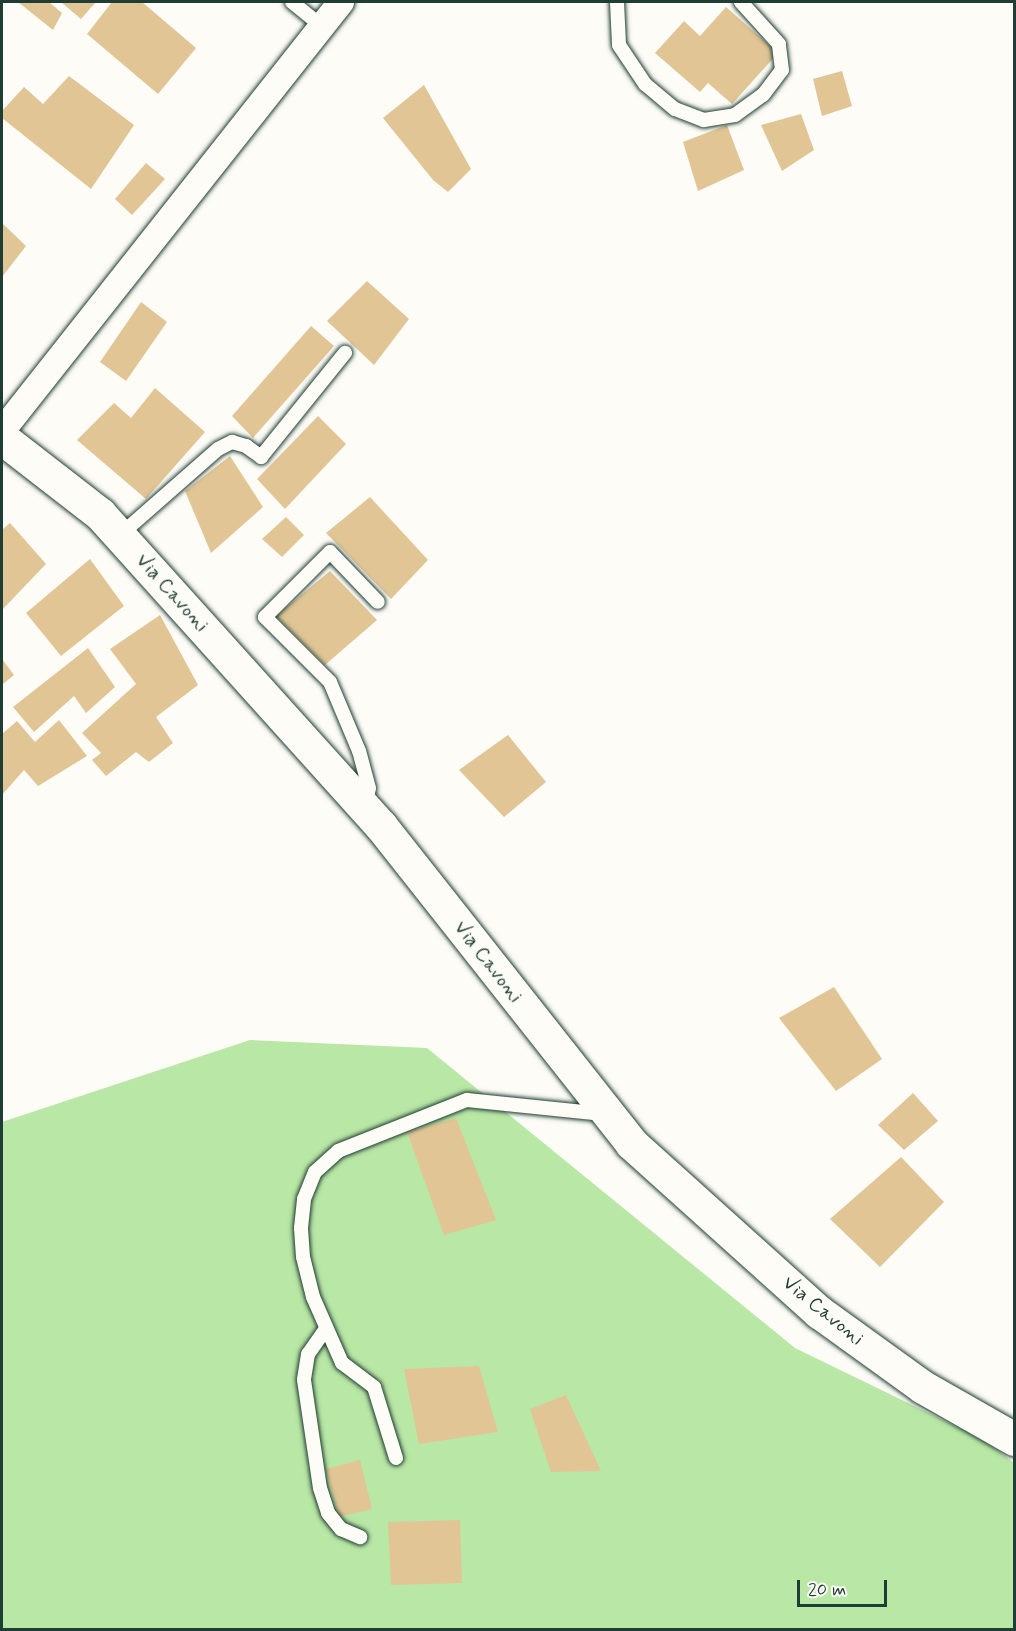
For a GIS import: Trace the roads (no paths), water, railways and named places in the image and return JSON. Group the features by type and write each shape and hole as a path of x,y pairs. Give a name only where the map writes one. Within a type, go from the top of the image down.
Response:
{"street":[{"path":"2,431 341,2"},
{"name":"Via Cavoni","path":"2,438 100,514 366,809 631,1143 819,1312 923,1387 1014,1439"}],"lane":[{"path":"292,2 322,26"},
{"path":"617,2 619,45 645,84 675,109 704,120 735,115 763,95 782,70 779,44 741,2"},
{"path":"120,536 218,449 232,442 246,446 261,457 345,353"},
{"path":"366,809 369,789 359,752 330,682 265,617 330,552 378,602"},
{"path":"396,1458 374,1387 342,1363 325,1330 303,1257 301,1228 304,1199 315,1172 338,1151 467,1100 608,1115"},
{"path":"325,1330 308,1354 304,1380 320,1488 328,1513 341,1529 360,1537"}]}
